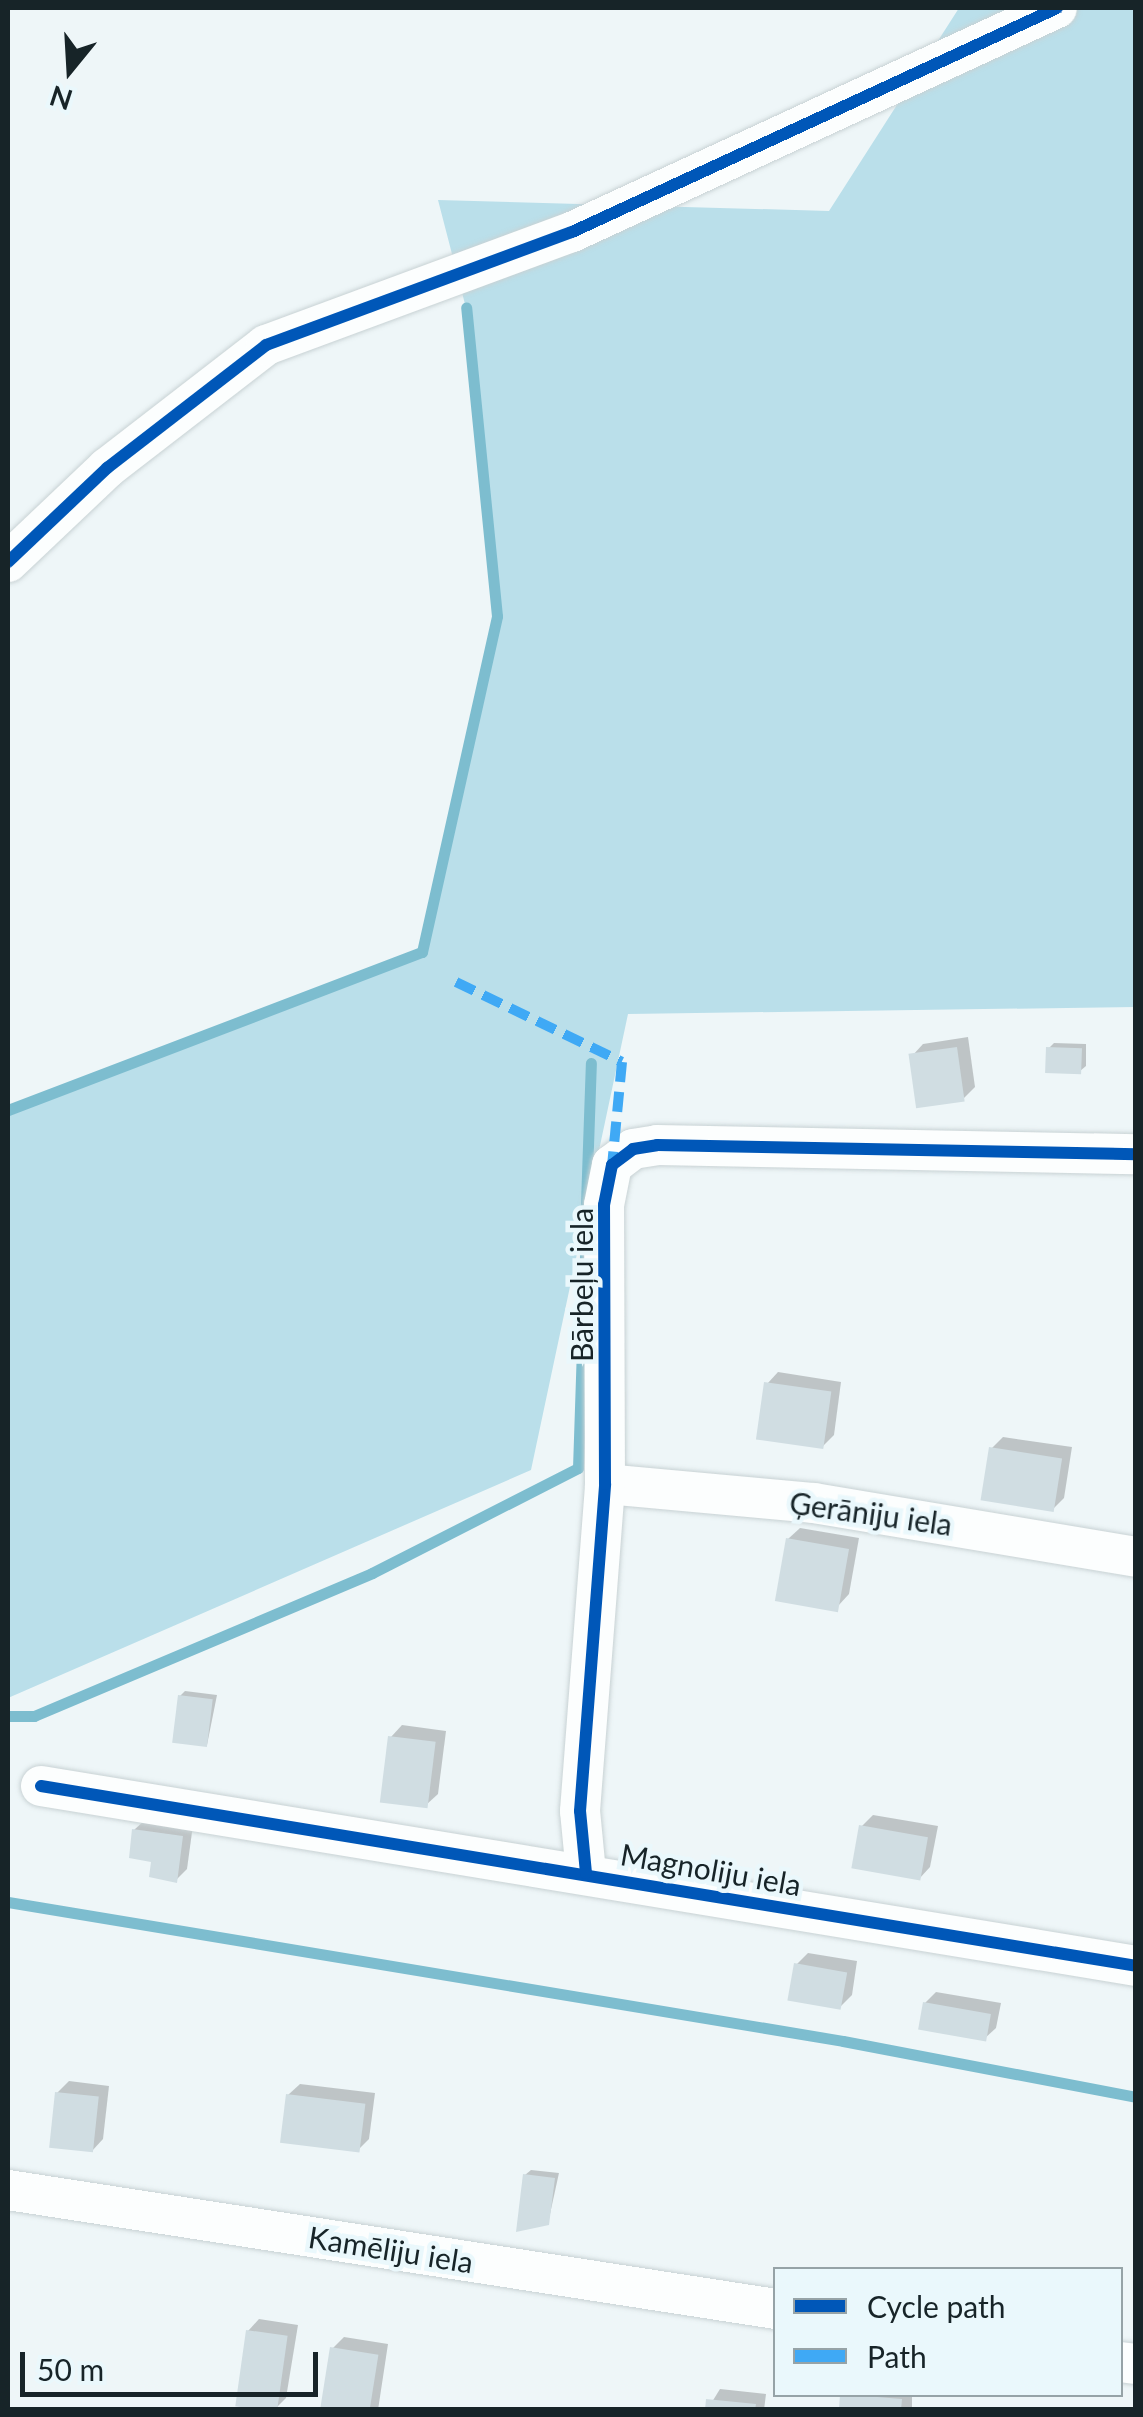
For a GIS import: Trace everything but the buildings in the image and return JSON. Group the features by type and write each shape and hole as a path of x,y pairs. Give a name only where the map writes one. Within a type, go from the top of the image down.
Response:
{"street":[{"path":"8,562 107,468 266,344 572,232 1057,8"},
{"name":"Bārbeļu iela","path":"586,1874 580,1811 605,1484 604,1204 612,1166 633,1149 1136,1154"},
{"name":"Ģerāniju iela","path":"605,1484 848,1508 1136,1557"},
{"name":"Magnoliju iela","path":"40,1786 1136,1966"},
{"name":"Kamēliju iela","path":"8,2190 773,2309"}],"shaded area":[{"path":"959,8 1135,8 1135,1007 628,1014 531,1470 8,1698 8,1110 423,952 497,616 466,308 438,200 829,211"}],"waterway":[{"path":"8,1110 422,952 497,616 466,308"},
{"path":"586,1203 591,1063"},
{"path":"8,1716 34,1716 372,1573 578,1468 585,1252"},
{"path":"8,1902 843,2041 1136,2097"}],"marked path":[{"path":"456,982 622,1062 612,1165"}],"cycle path":[{"path":"8,562 107,468 266,345 572,232 1057,8"},
{"path":"586,1873 580,1811 605,1484 604,1205 612,1165 633,1149 657,1145 1136,1154"},
{"path":"41,1786 1136,1966"}]}
